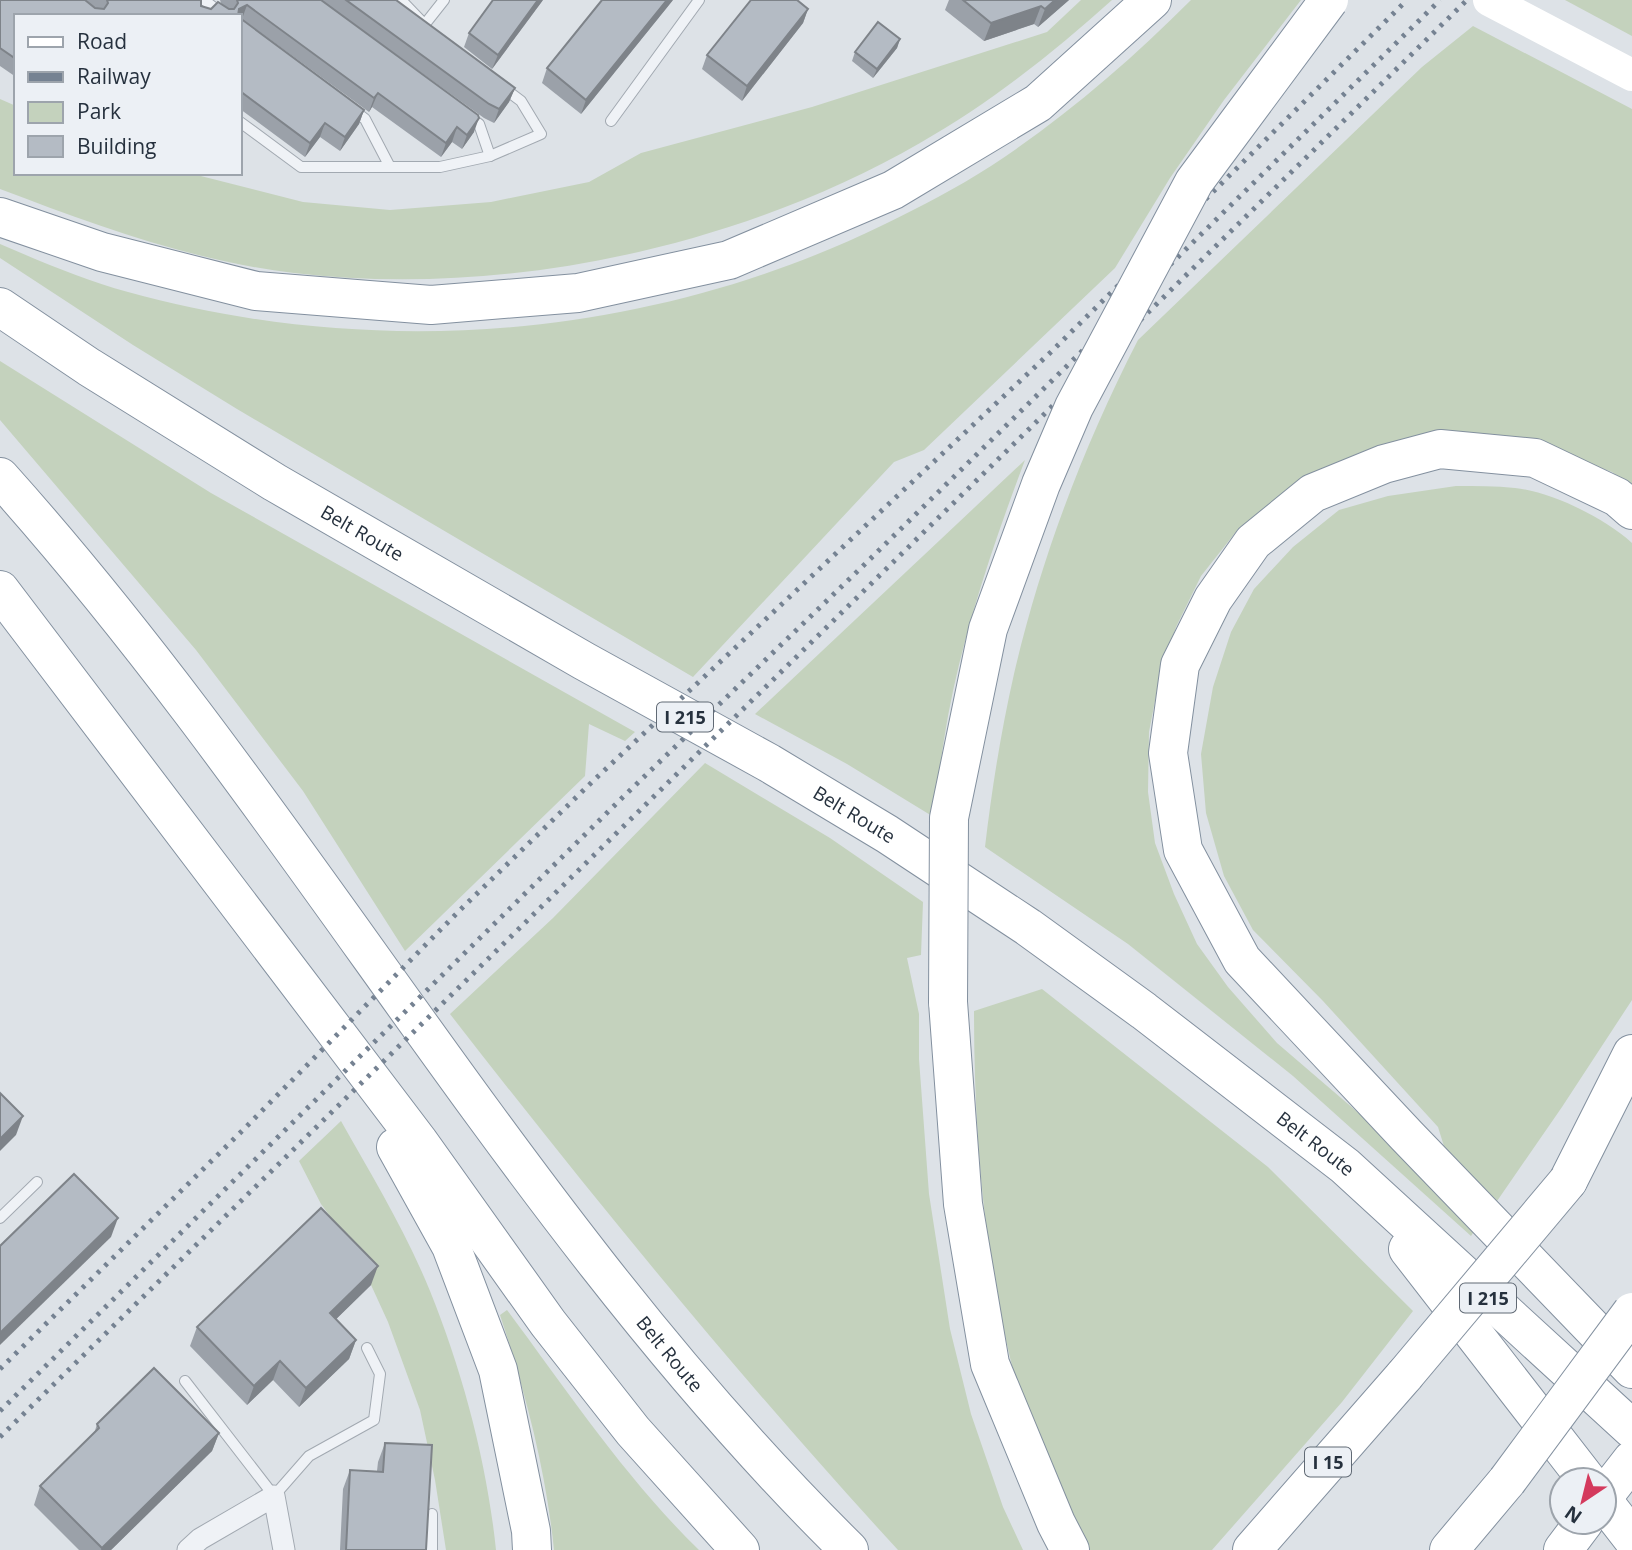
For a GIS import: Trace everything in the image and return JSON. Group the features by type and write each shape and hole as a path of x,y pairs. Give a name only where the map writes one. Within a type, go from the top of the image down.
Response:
{"highway":[{"path":"0,217 102,252 256,291 431,305 578,293 729,260 893,190 1038,103 1152,0"},
{"path":"1070,1550 1056,1523 990,1364 963,1204 948,1002 949,818 988,629 1041,484 1074,407 1194,182 1329,0"},
{"name":"Belt Route","path":"0,307 89,368 274,482 584,661 769,763 887,834 1028,927 1144,1011 1345,1166 1632,1429"},
{"path":"1632,510 1616,497 1535,458 1440,449 1384,464 1313,493 1253,542 1213,599 1180,665 1168,753 1183,850 1242,960 1416,1146 1632,1369"},
{"name":"Belt Route","path":"0,477 171,682 578,1241 690,1379 849,1550"},
{"path":"0,590 419,1142 548,1322 633,1431 740,1550"},
{"path":"225,888 405,1161 451,1246 498,1370 531,1531 532,1550"},
{"path":"1568,1181 1632,1054"},
{"name":"I 15","path":"1252,1550 1405,1375 1568,1181 1632,1084"},
{"path":"1345,1166 1576,1466"},
{"path":"1449,1550 1507,1481 1632,1312"},
{"path":"1618,1478 1632,1460"},
{"path":"1618,1520 1632,1538"}],"main road":[{"path":"1489,0 1632,75"}],"street":[{"path":"188,1550 200,1539 274,1496 284,1550"}],"lane":[{"path":"401,0 427,27 444,0"},
{"path":"611,121 699,0"},
{"path":"209,2 223,14"},
{"path":"242,123 301,167 440,167 490,156 541,134 521,101 489,77"},
{"path":"344,103 365,119 390,167"},
{"path":"456,108 479,124 490,156"},
{"path":"0,1218 37,1182"},
{"path":"185,1381 274,1496 309,1456 374,1420 380,1374 367,1348"},
{"path":"432,1514 432,1550"}],"green space":[{"path":"1081,0 1112,0 1020,77 971,112 920,143 849,180 775,211 697,237 617,257 535,271 454,278 373,279 294,273 181,251 0,189 0,99 14,105 14,175 197,175 303,202 390,210 491,202 589,182 641,153 812,107 1047,32"},
{"path":"1191,0 1301,0 1224,100 1170,178 1115,268 924,450 894,462 693,677 237,409 0,258 0,244 79,276 128,292 223,314 319,327 415,331 512,327 607,314 701,293 794,263 883,225 938,197 1018,148 1070,109 1120,67"},
{"path":"1565,0 1632,0 1632,36"},
{"path":"1473,26 1632,109 1632,488 1612,472 1551,450 1431,436 1359,453 1301,483 1239,528 1201,576 1176,627 1159,680 1149,732 1148,792 1155,843 1174,894 1197,944 1228,987 1277,1043 1369,1122 1475,1230 1471,1236 1293,1076 1128,944 985,847 1005,717 1037,588 1082,461 1138,340 1422,67"},
{"path":"0,361 211,493 635,732 625,741 589,724 585,776 405,951 303,791 196,650 0,420"},
{"path":"1025,460 991,554 962,651 948,716 932,816 847,764 755,714"},
{"path":"1456,486 1530,490 1593,516 1632,543 1632,1000 1495,1204 1448,1159 1438,1127 1323,1001 1253,930 1224,876 1206,813 1201,754 1213,687 1231,632 1254,589 1293,547 1339,510 1388,496"},
{"path":"705,763 830,838 923,902 921,955 907,958 919,1014 919,1059 929,1194 950,1329 971,1414 1003,1507 1023,1550 898,1550 781,1420 668,1287 450,1014 553,918"},
{"path":"1042,989 1268,1167 1413,1311 1342,1402 1212,1550 1079,1550 1038,1452 1021,1399 1007,1344 987,1234 977,1123 974,1011"},
{"path":"341,1121 410,1247 442,1322 480,1451 496,1550 446,1550 420,1410 388,1322 355,1250 321,1204 299,1161"},
{"path":"507,1310 622,1464 672,1523 699,1550 554,1550 546,1490 533,1431 500,1315"}],"building":[{"path":"0,0 85,0 95,8 104,9 107,0 201,0 201,6 211,9 218,2 234,9 237,0 321,0 479,118 467,135 457,127 446,143 378,93 374,98 247,5 239,9 238,14 14,14 14,58 0,48"},
{"path":"346,0 396,0 515,88 499,109 489,104"},
{"path":"493,0 538,0 498,55 469,33"},
{"path":"602,0 667,0 586,100 547,68"},
{"path":"751,0 797,0 808,9 747,86 707,55"},
{"path":"963,0 1055,0 1045,9 1041,6 991,23"},
{"path":"242,19 364,110 345,137 325,123 310,143 242,92"},
{"path":"878,22 900,39 877,69 855,52"},
{"path":"0,1093 23,1116 0,1139"},
{"path":"74,1174 118,1218 0,1333 0,1246"},
{"path":"321,1208 378,1266 330,1313 356,1340 306,1388 280,1361 254,1386 197,1327"},
{"path":"154,1368 219,1433 102,1548 40,1486 99,1428 97,1424"},
{"path":"385,1443 432,1445 426,1550 346,1550 350,1470 383,1472"}],"railway":[{"path":"0,1369 246,1127 459,911 593,781 1052,351 1407,0"},
{"path":"0,1411 622,798 865,564 1440,0"},
{"path":"0,1437 1467,0"}]}
